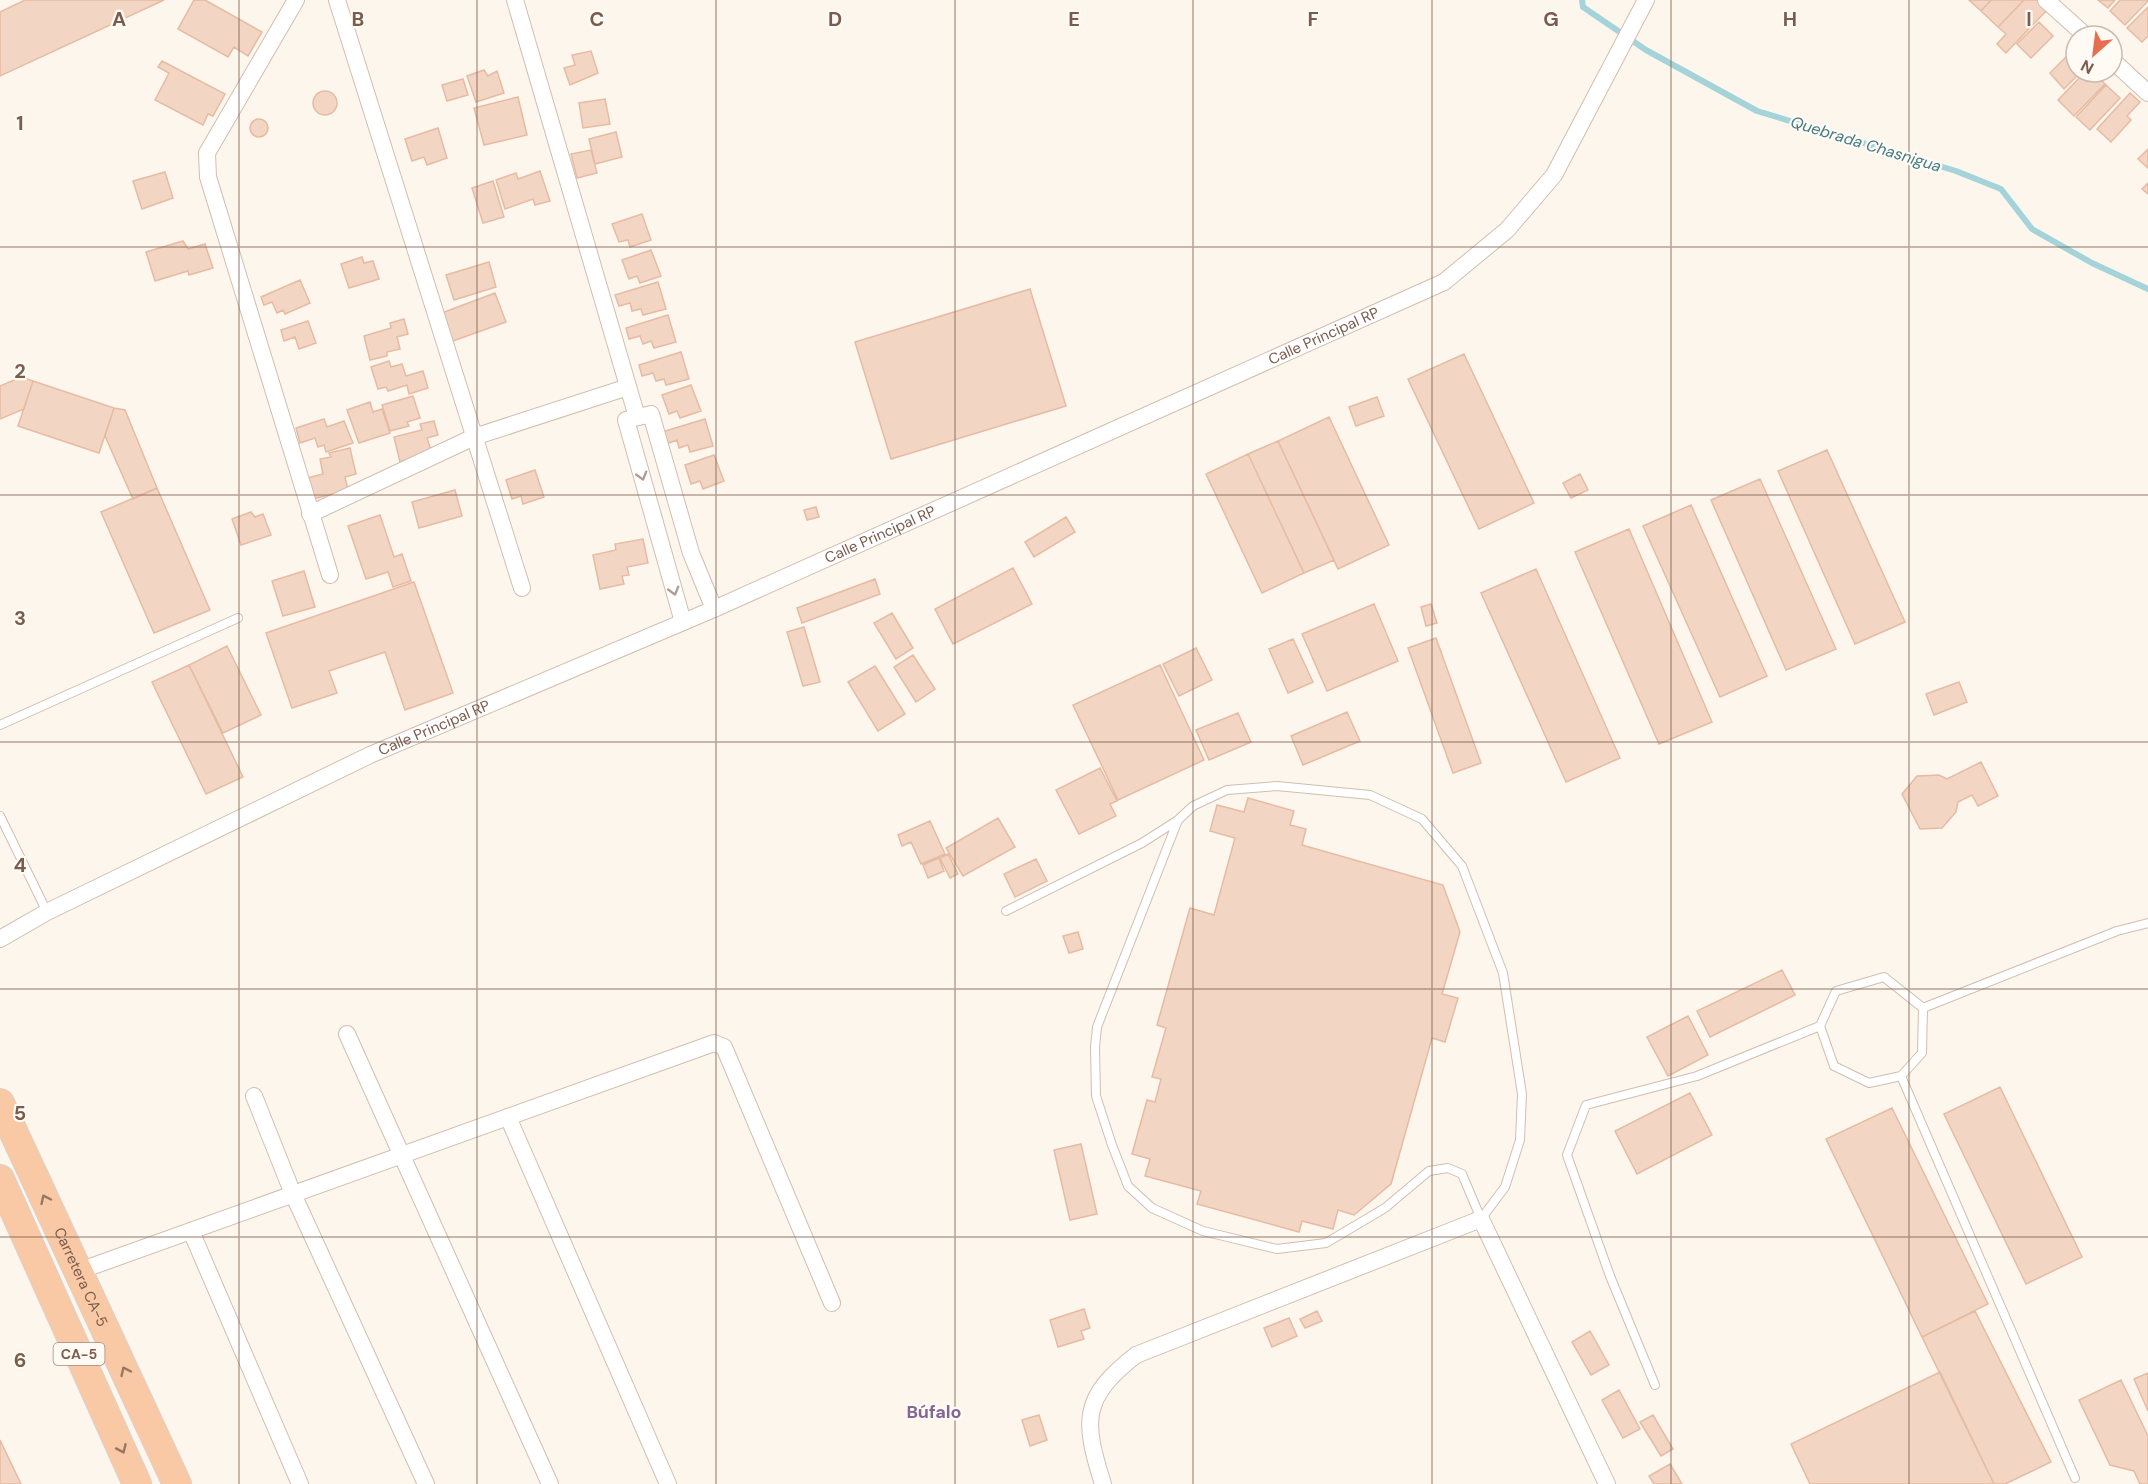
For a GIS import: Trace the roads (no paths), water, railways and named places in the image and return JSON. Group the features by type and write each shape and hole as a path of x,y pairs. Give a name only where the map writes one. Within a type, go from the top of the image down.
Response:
{"highway":[{"name":"Carretera CA-5","path":"0,1103 177,1484"},
{"name":"CA-5","path":"0,1179 137,1484"},
{"path":"21,1224 129,1422 140,1428 150,1424"}],"street":[{"path":"296,0 207,153 208,177 330,575"},
{"path":"337,0 522,588"},
{"path":"515,0 628,387 714,609"},
{"name":"Calle Principal RP","path":"0,939 46,912 370,754 714,609 1444,282 1508,230 1554,175 1646,0"},
{"path":"2046,0 2073,24"},
{"path":"2124,71 2148,93"},
{"path":"310,514 474,437 628,387"},
{"path":"638,417 683,622"},
{"path":"347,1034 549,1484"},
{"path":"79,1271 714,1043 724,1047 832,1303"},
{"path":"254,1096 293,1194 426,1484"},
{"path":"508,1117 668,1484"},
{"path":"1103,1484 1092,1449 1089,1422 1096,1396 1114,1372 1136,1355 1481,1219 1607,1484"},
{"path":"191,1231 300,1484"}],"lane":[{"path":"0,724 238,618"},
{"path":"1006,911 1142,843 1178,820 1193,806 1227,790 1277,786 1370,795 1422,819 1462,866 1503,973 1522,1094 1520,1140 1505,1187 1481,1219"},
{"path":"0,816 46,912"},
{"path":"1178,820 1097,1027 1096,1096 1128,1186 1152,1209 1203,1231 1277,1249 1326,1243 1385,1208 1429,1171 1448,1168 1462,1174 1481,1219"},
{"path":"1923,1008 2117,931 2148,923"},
{"path":"1655,1385 1610,1276 1567,1155 1587,1105 1697,1077 1820,1026 1836,992 1884,977 1923,1008"},
{"path":"1820,1026 1834,1066 1869,1083 1901,1076 1922,1053 1923,1008"},
{"path":"1901,1076 2075,1478"}],"waterway":[{"name":"Quebrada Chasnigua","path":"1582,0 1583,7 1646,50 1757,111 1956,171 2001,189 2032,229 2092,263 2148,289"}],"district":[{"name":"Búfalo","path":"934,1412"}]}
